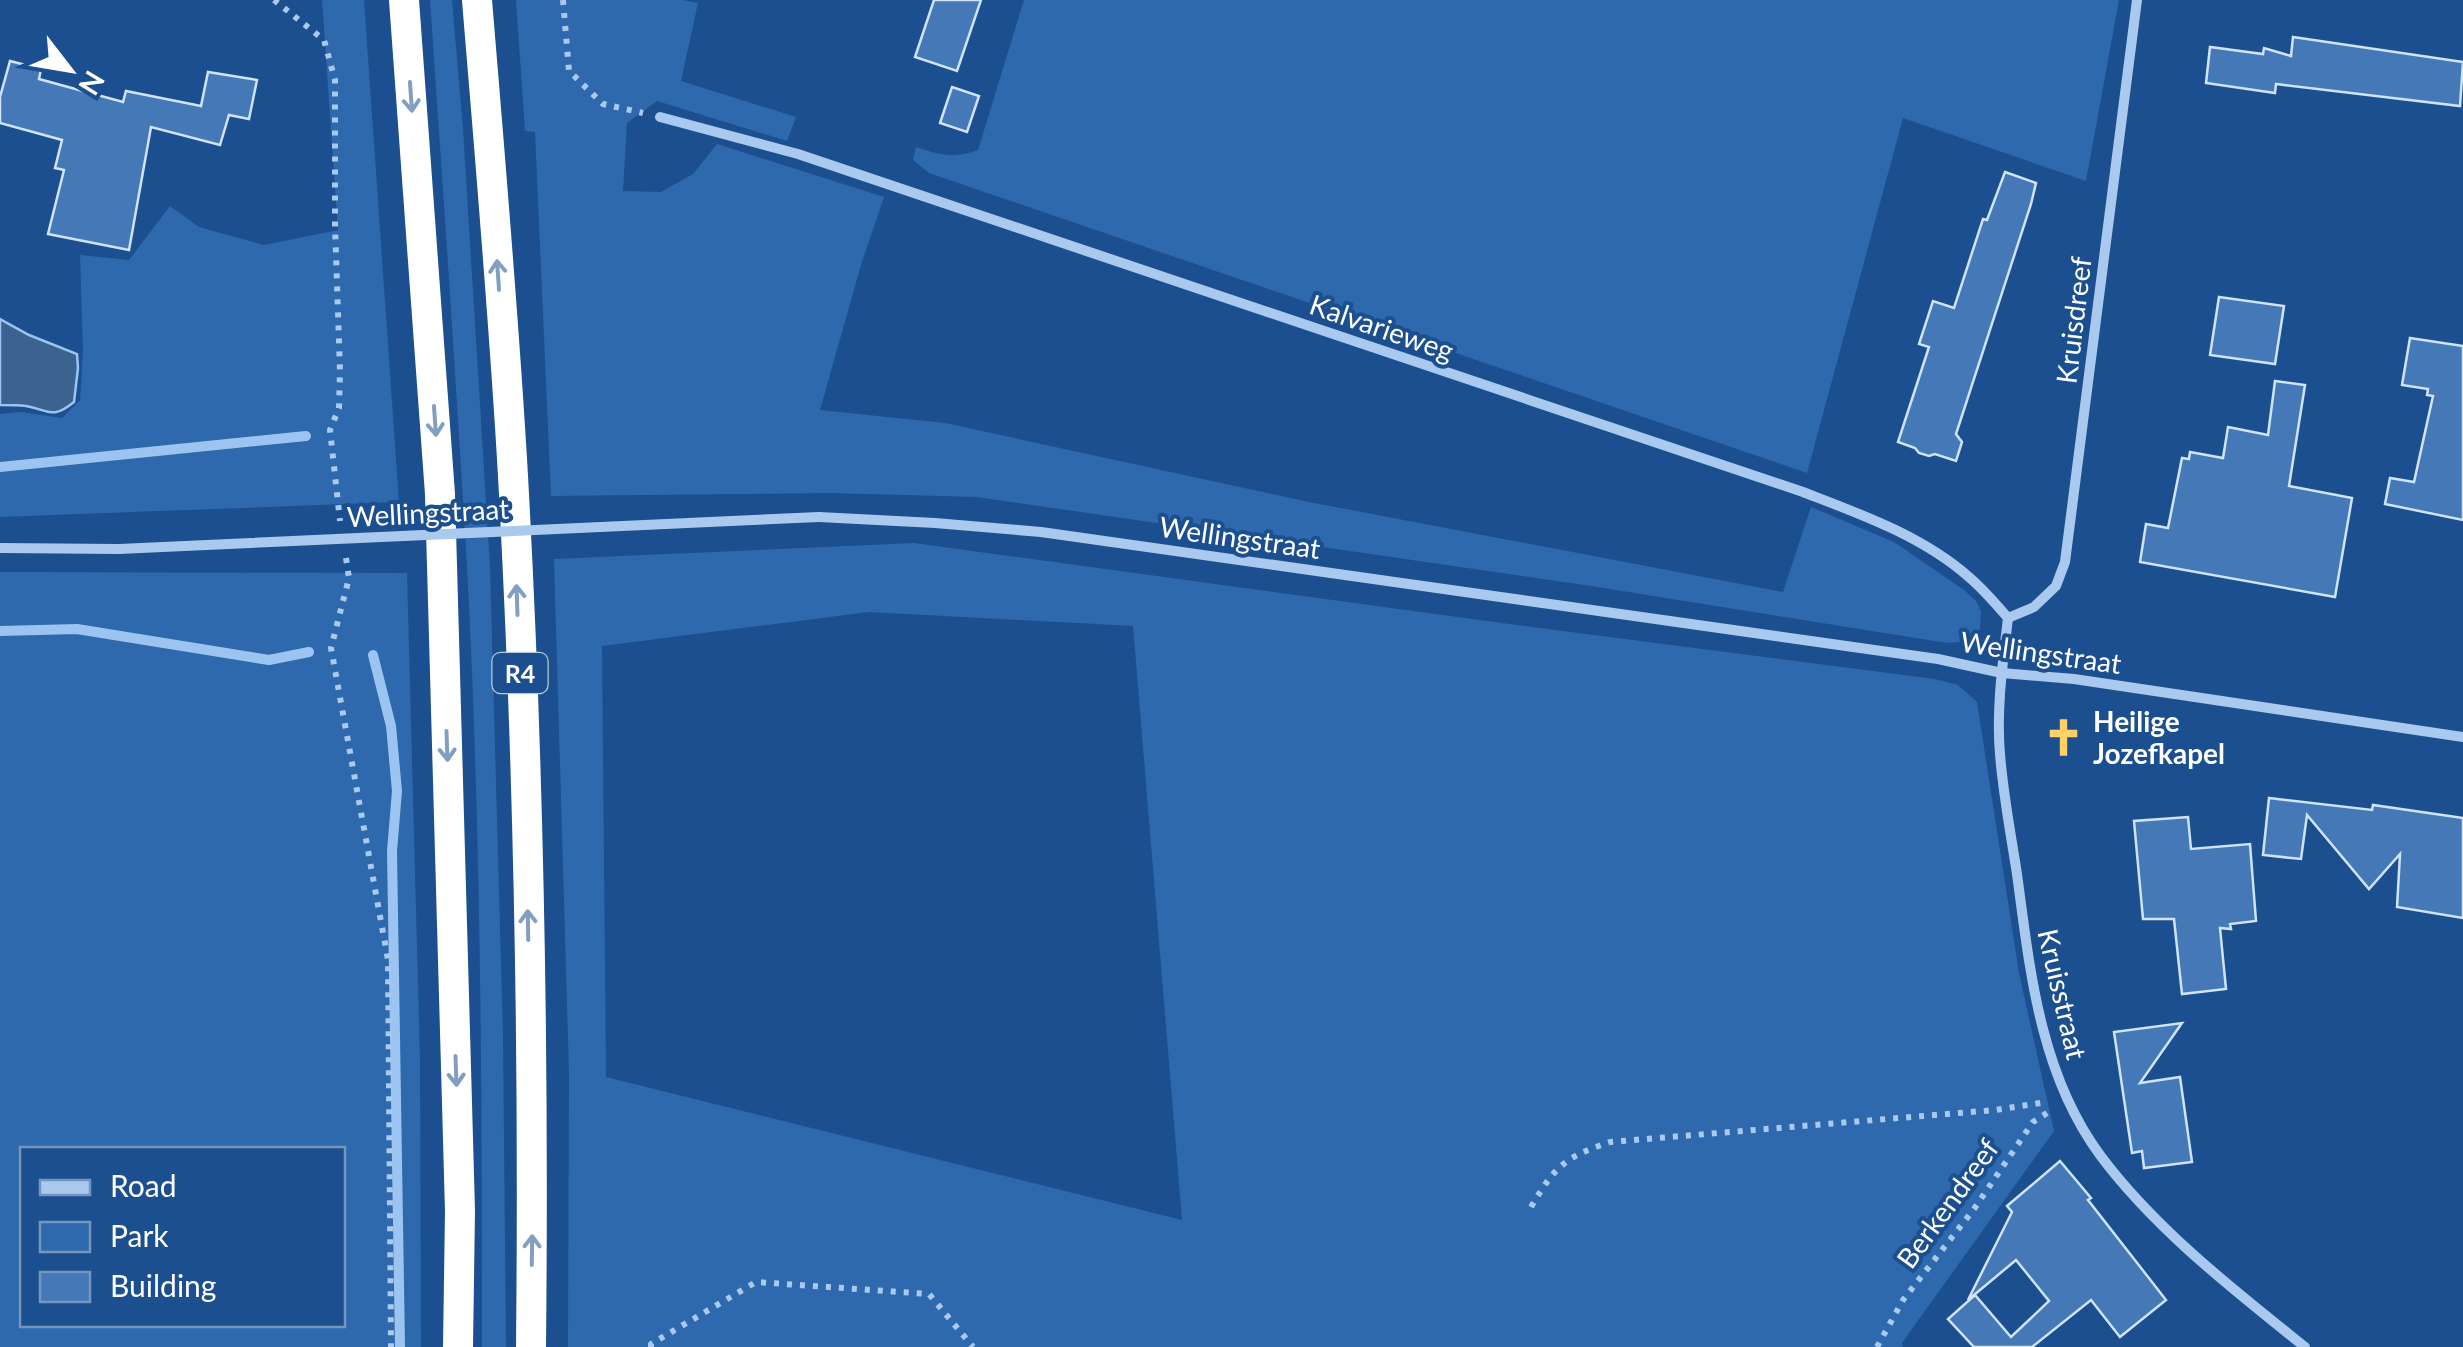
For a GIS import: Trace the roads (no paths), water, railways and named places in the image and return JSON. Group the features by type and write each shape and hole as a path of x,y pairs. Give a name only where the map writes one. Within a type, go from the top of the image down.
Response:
{"highway":[{"path":"404,0 440,494 460,1211 458,1347"},
{"name":"R4","path":"477,0 512,476 527,836 531,1347"}],"street":[{"name":"Kruisdreef","path":"2008,618 2034,607 2056,586 2065,562 2137,0"},
{"name":"Kalvarieweg","path":"660,117 798,154 1803,492 1868,517 1933,550 1968,576 2008,618"},
{"name":"Wellingstraat","path":"0,548 119,549 819,517 936,523 1042,532 2463,737"},
{"path":"2002,673 2008,618"},
{"name":"Kruisstraat","path":"2002,673 2000,752 2032,982 2047,1046 2068,1099 2099,1153 2138,1200 2214,1273 2305,1347"}],"waterway":[{"path":"0,467 306,436"},
{"path":"0,631 77,629 269,660 309,652"},
{"path":"373,655 391,726 397,791 392,851 400,1347"}],"place":[{"name":"Heilige Jozefkapel","path":"2063,737"}]}
